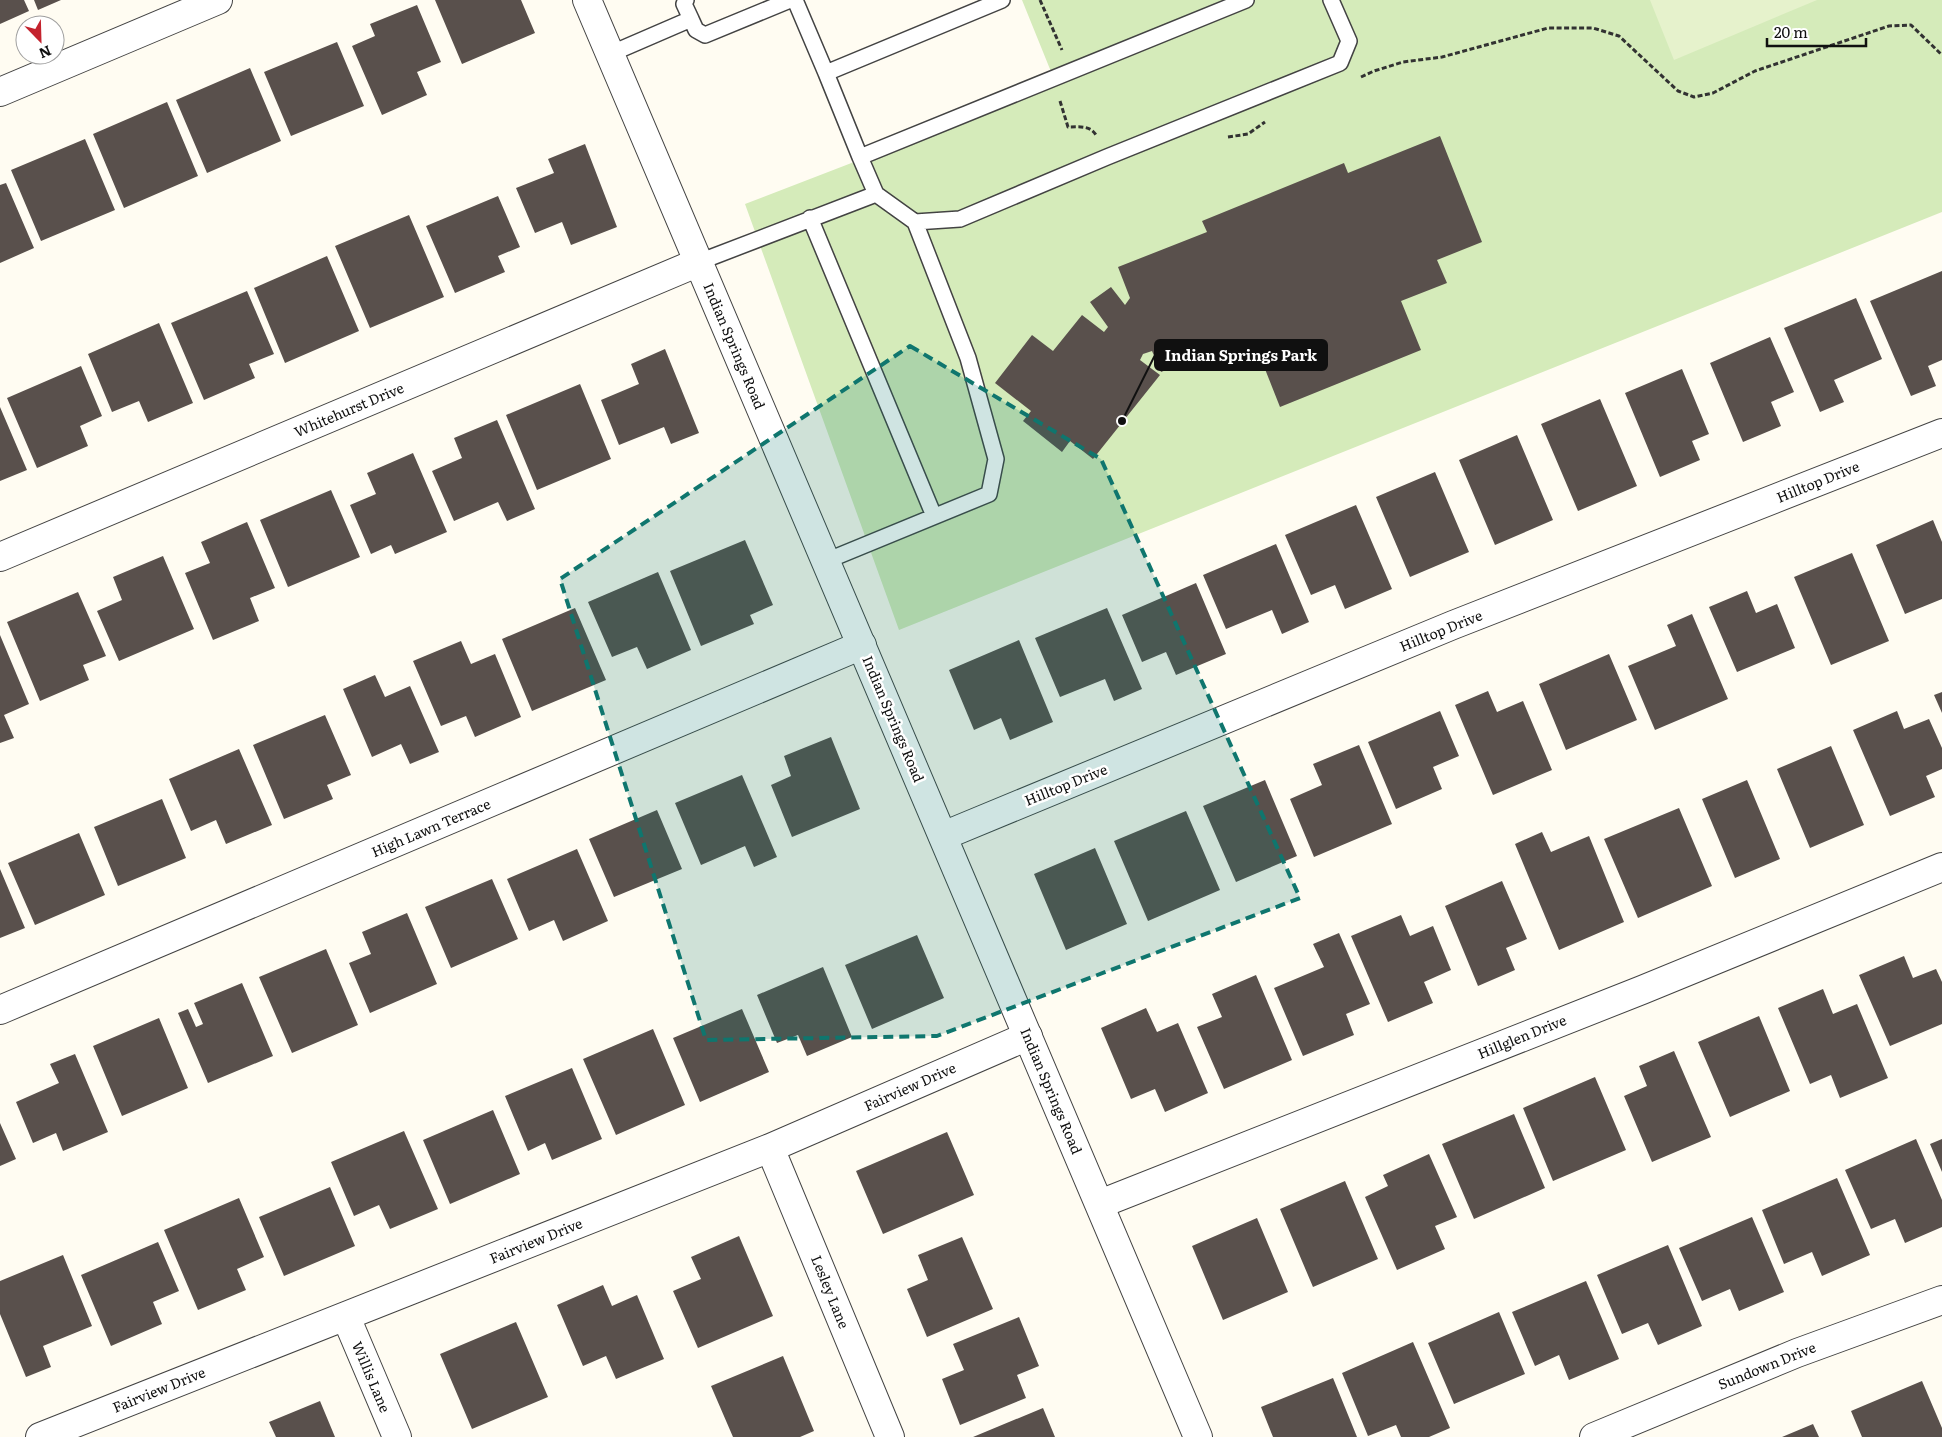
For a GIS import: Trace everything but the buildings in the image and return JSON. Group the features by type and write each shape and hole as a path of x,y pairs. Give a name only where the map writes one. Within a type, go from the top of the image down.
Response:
{"street":[{"path":"0,92 218,0"},
{"name":"Indian Springs Road","path":"588,0 1198,1437"},
{"name":"Whitehurst Drive","path":"0,557 699,262"},
{"name":"Hilltop Drive","path":"943,836 1453,626 1942,433"},
{"name":"High Lawn Terrace","path":"0,1010 862,646"},
{"name":"Hillglen Drive","path":"1100,1204 1652,986 1942,867"},
{"name":"Fairview Drive","path":"40,1437 770,1148 1028,1036"},
{"name":"Lesley Lane","path":"770,1148 890,1437"},
{"name":"Sundown Drive","path":"1594,1437 1797,1353 1942,1300"},
{"name":"Willis Lane","path":"346,1316 396,1437"}],"lane":[{"path":"686,0 684,4 696,30 705,35 790,0"},
{"path":"796,0 876,194 915,222 968,358 996,459 988,494 826,561"},
{"path":"826,73 1002,0"},
{"path":"860,157 1246,0"},
{"path":"915,222 960,219 1107,157 1340,63 1349,41 1331,0"},
{"path":"610,54 691,20"},
{"path":"699,262 876,194"},
{"path":"810,218 934,516"}],"path":[{"path":"1357,79 1374,71 1403,62 1442,57 1548,28 1592,28 1619,36 1678,91 1694,97 1713,93 1755,71 1889,26 1911,25 1942,55"},
{"path":"1063,112 1068,127 1086,127 1095,132 1107,157"},
{"path":"1225,138 1248,134 1268,120"}],"highlighted area":[{"path":"910,346 1101,459 1300,898 937,1036 706,1040 560,579"}],"green space":[{"path":"1022,0 1942,0 1942,212 899,630 745,204 1056,84"},
{"path":"1650,0 1817,0 1674,60"}],"place":[{"name":"Indian Springs Park","path":"1122,421"}]}
